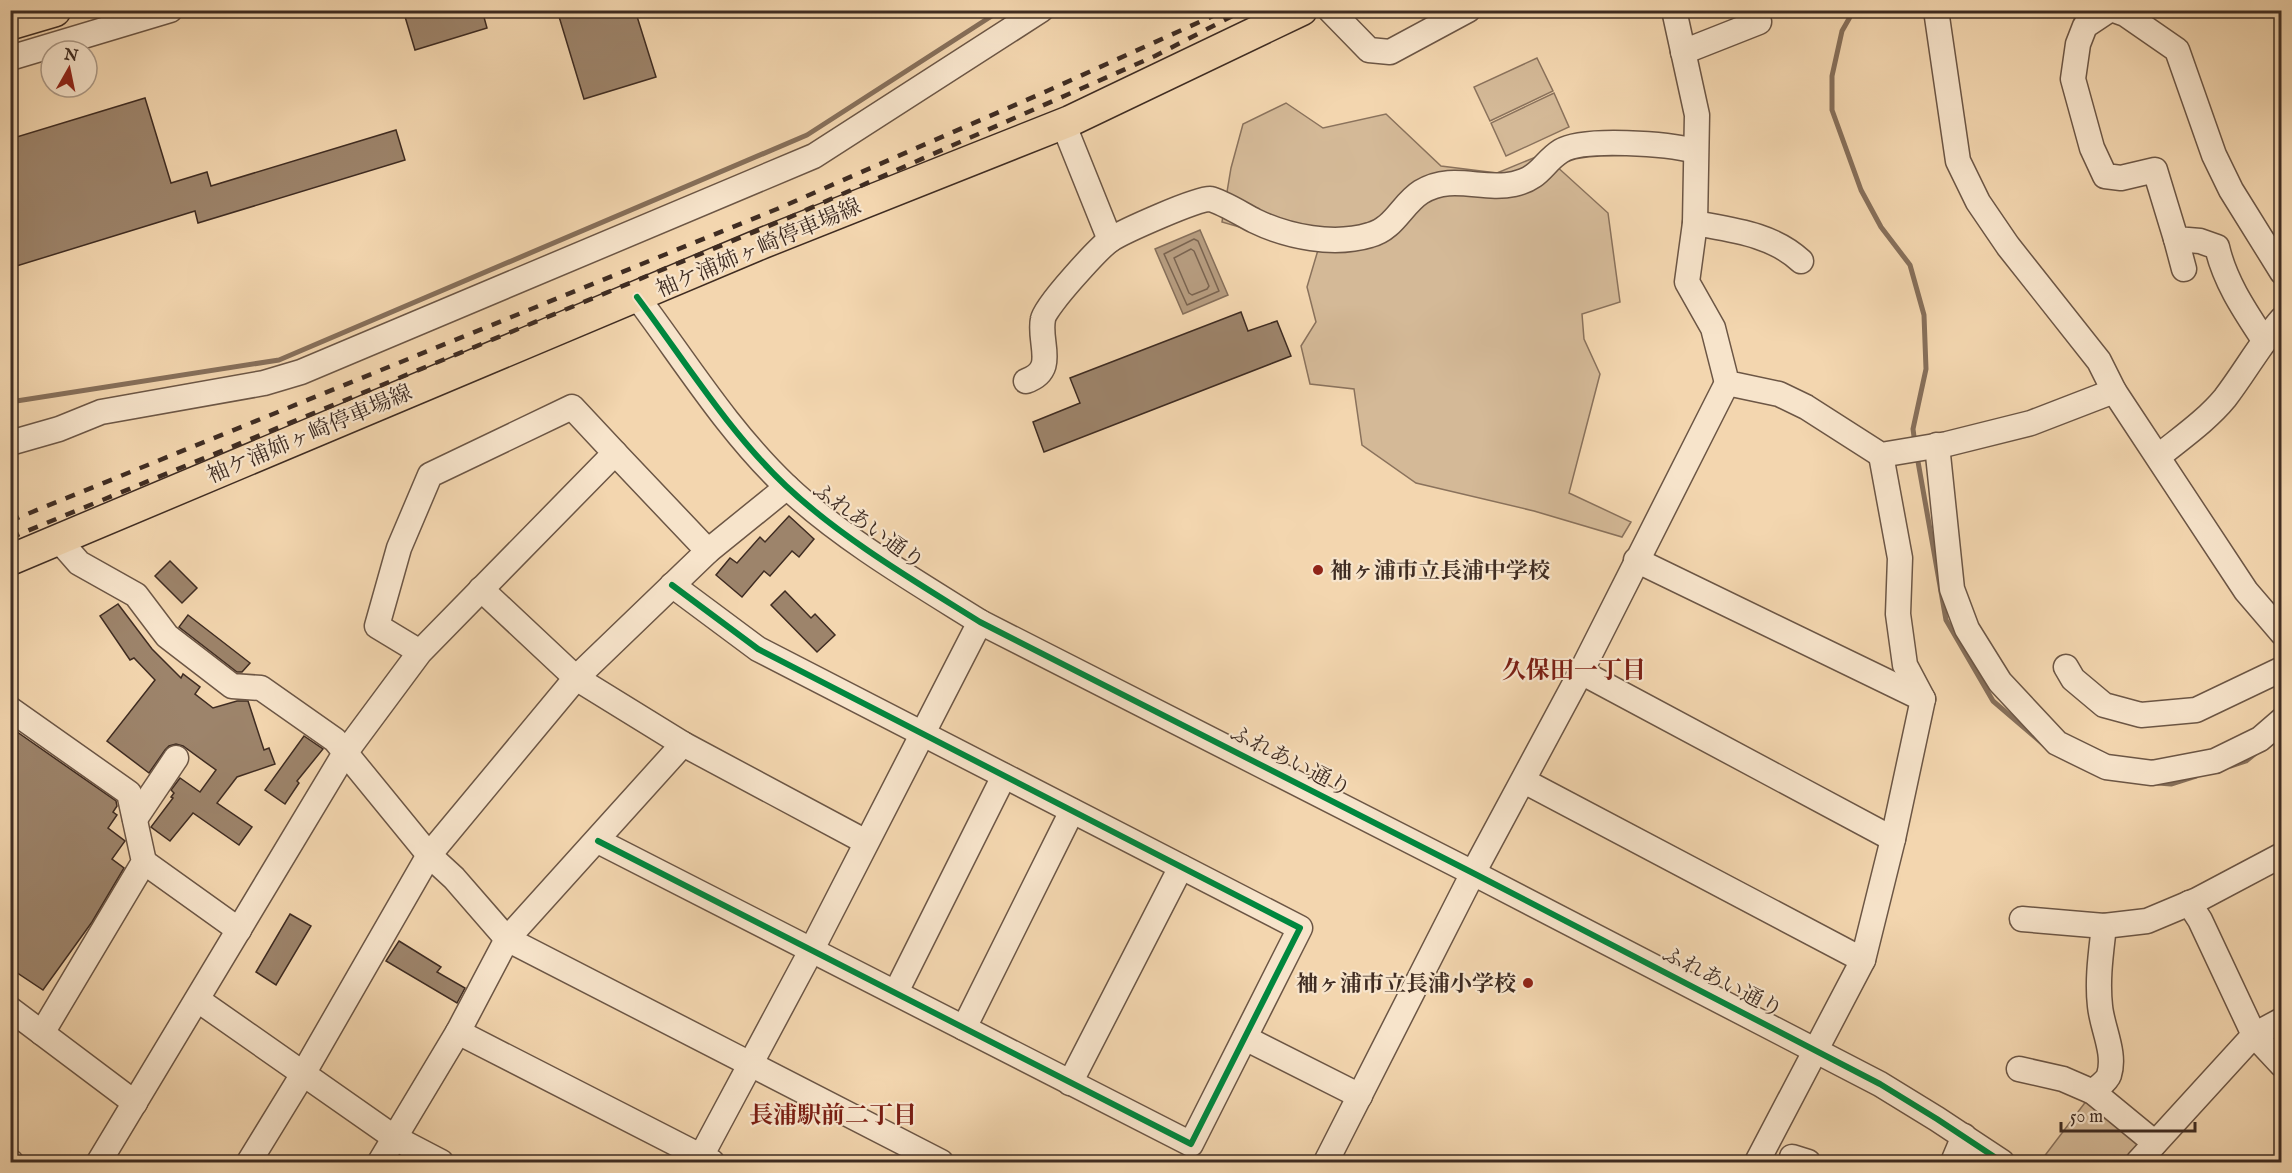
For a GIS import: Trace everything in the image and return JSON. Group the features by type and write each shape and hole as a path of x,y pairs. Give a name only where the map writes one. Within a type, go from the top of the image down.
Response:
{"highway":[{"path":"10,23 54,10"}],"main road":[{"name":"袖ケ浦姉ヶ崎停車場線","path":"10,560 763,243 1063,123 1302,10"}],"street":[{"path":"10,58 170,10"},
{"path":"10,443 59,429 101,412 264,383 312,367 814,156 1041,10"},
{"path":"1330,10 1369,50 1390,52 1468,10"},
{"path":"1326,1162 1473,873 1581,672 1727,384 1713,328 1687,282 1695,223 1696,115 1674,10"},
{"path":"1936,10 1958,161 1978,202 2008,246 2099,361 2114,391 2246,591 2281,633 2278,656 2282,669 2196,710 2141,715 2104,705 2073,679 2067,667"},
{"path":"2109,10 2085,26 2078,44 2073,79 2092,148 2105,176 2121,178 2155,170 2184,269"},
{"path":"2114,10 2125,14 2177,50 2218,164 2230,190 2282,272"},
{"path":"1683,52 1759,22"},
{"path":"1063,123 1110,240"},
{"path":"1026,381 1037,377 1044,368 1043,317 1060,293 1110,240 1194,201 1210,199 1264,225 1316,239 1348,239 1371,235 1387,227 1421,192 1453,181 1489,186 1513,184 1530,179 1560,151 1577,144 1675,146 1695,151"},
{"path":"1695,223 1756,235 1788,249 1801,261"},
{"path":"2176,239 2200,241 2217,247 2220,263 2236,297 2264,340"},
{"name":"ふれあい通り","path":"637,297 745,442 787,487 879,557 980,622 1815,1049 1880,1084 1964,1136 1990,1159"},
{"path":"2159,456 2201,422 2224,399 2264,340 2282,319"},
{"path":"1727,384 1779,394 1806,407 1881,455 1937,445 2031,423 2114,391"},
{"path":"420,652 376,626 399,548 430,475 572,407 708,552"},
{"path":"1937,445 1952,590 1967,629 2000,682 2057,743 2106,767 2152,773 2215,760 2260,739 2282,720"},
{"path":"99,1162 345,753 420,652 615,453"},
{"path":"1757,1162 1863,960 1893,839 1923,699 1905,665 1898,614 1900,558 1881,455"},
{"path":"249,1162 303,1074 429,855 576,678 708,552 787,487"},
{"path":"58,539 79,563 136,595 167,636 232,686 261,688 335,740 429,855 454,878 507,939 941,1162"},
{"path":"1636,560 1923,699"},
{"path":"598,841 1191,1144 1300,928 758,649 672,585"},
{"path":"482,589 576,678 682,744 866,842"},
{"path":"458,1032 704,1161 980,622"},
{"path":"1581,672 1893,839"},
{"path":"10,709 129,793 144,862 42,1034"},
{"path":"380,1162 458,1032 507,939 598,841 682,744"},
{"path":"135,819 176,758"},
{"path":"896,992 1004,776"},
{"path":"1524,781 1863,960"},
{"path":"964,1028 1072,811"},
{"path":"2022,919 2104,926 2147,921 2189,903 2281,856"},
{"path":"144,862 239,930"},
{"path":"1070,1083 1181,867"},
{"path":"2189,903 2200,920 2254,1035 2282,1065"},
{"path":"2093,1092 2109,1077 2110,1067 2110,1054 2100,1008 2098,980 2104,926"},
{"path":"198,1000 395,1138 441,1162"},
{"path":"10,1009 135,1103"},
{"path":"2138,1162 2254,1035 2282,1020"},
{"path":"1245,1038 1360,1096"},
{"path":"2019,1070 2063,1079 2093,1092 2155,1143"},
{"path":"1953,1162 1964,1136"}],"shaded area":[{"path":"1537,58 1553,91 1490,121 1474,87"},
{"path":"1554,93 1569,127 1506,156 1491,123"},
{"path":"1286,103 1323,128 1386,114 1441,166 1497,173 1543,154 1608,213 1620,302 1582,314 1584,339 1600,374 1569,493 1631,522 1622,537 1534,511 1416,483 1362,445 1354,389 1310,384 1301,346 1316,322 1307,287 1318,250 1222,222 1231,168 1243,124"},
{"path":"2093,1092 2155,1143 2138,1162 2040,1162"}],"water":[{"path":"1200,230 1228,295 1183,314 1155,249"}],"building":[{"path":"403,10 482,10 487,28 415,50"},
{"path":"557,10 635,10 656,77 584,99"},
{"path":"145,98 171,183 207,172 211,186 396,130 405,160 198,223 195,211 10,268 10,139"},
{"path":"1241,312 1248,331 1277,321 1291,356 1044,452 1033,422 1080,403 1070,378"},
{"path":"789,516 814,539 799,557 792,551 770,576 764,571 742,597 716,575 730,558 737,563 760,537 765,542"},
{"path":"170,561 197,588 182,603 155,576"},
{"path":"785,591 811,618 815,614 835,635 817,652 771,605"},
{"path":"118,604 152,649 181,678 183,674 200,687 195,694 213,708 237,701 248,701 264,750 269,748 275,764 237,777 217,803 252,827 239,845 193,813 170,841 151,827 173,798 171,797 174,793 171,790 180,778 200,792 216,770 183,746 176,744 165,750 149,773 107,741 155,680 134,658 130,660 100,616"},
{"path":"188,615 250,663 242,672 237,672 179,627"},
{"path":"10,727 116,801 117,806 113,812 117,815 108,828 125,841 112,859 124,868 92,922 43,990 10,968"},
{"path":"304,736 323,749 297,781 299,783 285,804 265,790"},
{"path":"290,914 311,926 276,985 256,972"},
{"path":"399,941 441,967 437,972 465,988 457,1003 386,961"}],"waterway":[{"path":"10,402 279,360 807,135 1001,10"},
{"path":"1854,10 1842,31 1832,76 1832,110 1861,190 1881,227 1910,265 1924,315 1926,369 1913,429 1915,444"},
{"path":"1917,456 1946,620 1993,701 2050,750"},
{"path":"2231,766 2246,761 2257,752"},
{"path":"2158,783 2171,784 2196,776"}],"railway":[{"path":"10,521 777,209 1226,10"},
{"path":"10,538 788,218 1155,56 1244,10"}],"cycle path":[{"path":"637,297 726,419 765,465 831,524 905,575 980,622 1473,873 1880,1084 2002,1162"},
{"path":"598,841 1191,1144 1300,928 758,649 672,585"}],"place":[{"name":"袖ヶ浦市立長浦中学校","path":"1318,570"},
{"name":"袖ヶ浦市立長浦小学校","path":"1528,983"}],"district":[{"name":"久保田一丁目","path":"1574,670"},
{"name":"長浦駅前二丁目","path":"833,1115"}]}
